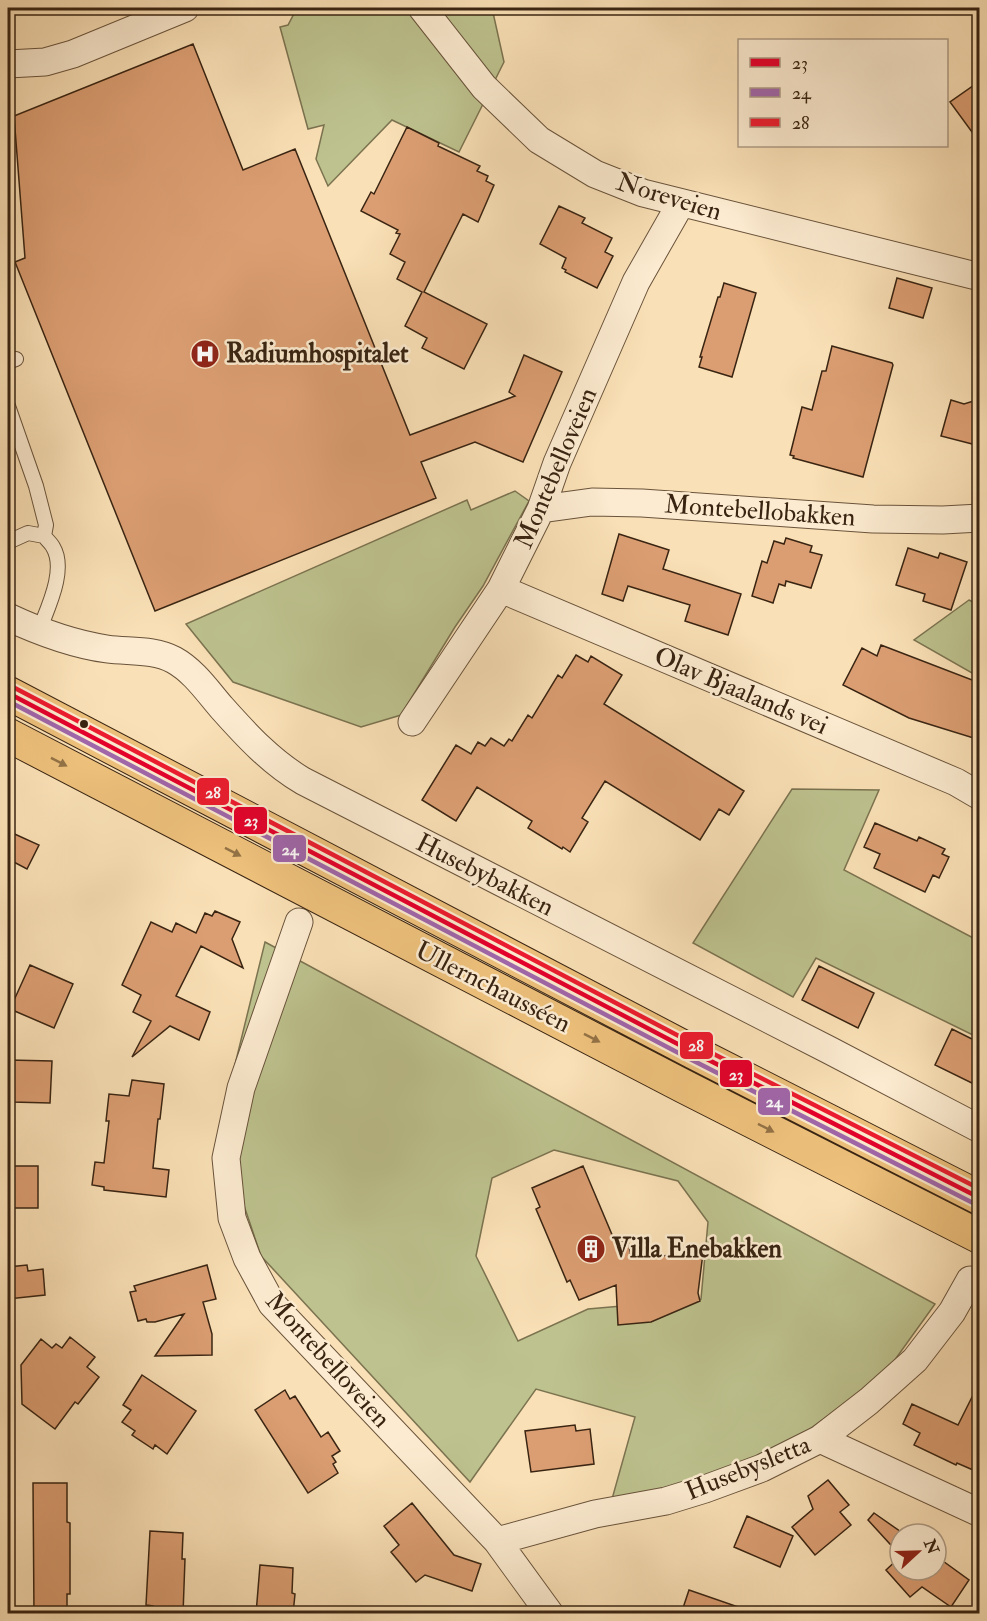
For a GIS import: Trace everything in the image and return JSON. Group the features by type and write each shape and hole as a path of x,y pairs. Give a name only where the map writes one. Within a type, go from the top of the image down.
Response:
{"highway":[{"name":"Ullernchausséen","path":"8,693 693,1052 980,1198"},
{"name":"Ullernchausséen","path":"8,735 980,1237"}],"street":[{"path":"8,64 45,62 73,54 185,8"},
{"name":"Noreveien","path":"422,8 484,87 539,140 595,174 644,193 681,203 980,277"},
{"name":"Montebelloveien","path":"412,722 501,589 541,509 557,463 636,282 681,203"},
{"name":"Montebellobakken","path":"541,509 592,502 642,503 873,519 980,518"},
{"name":"Olav Bjaalands vei","path":"501,589 956,782 980,796"},
{"name":"Husebybakken","path":"8,617 39,632 72,642 108,649 153,653 173,660 192,673 261,751 285,771 303,782 980,1129"},
{"name":"Montebelloveien","path":"298,921 241,1088 226,1158 232,1218 247,1258 272,1304 497,1541 550,1614"},
{"name":"Husebysletta","path":"497,1541 595,1514 666,1501 695,1492 762,1468 820,1439 915,1360 952,1312 970,1280"},
{"path":"820,1439 980,1513"}],"lane":[{"path":"8,406 36,486 46,525 44,536"},
{"path":"8,542 28,533 44,536 54,549 58,563 57,579 39,632"}],"green space":[{"path":"297,8 492,8 504,62 459,152 392,120 328,186 316,159 324,125 308,129 280,27 288,25"},
{"path":"515,491 529,501 483,586 401,715 361,727 233,682 186,624 467,500 471,510"},
{"path":"969,600 979,605 979,677 914,640"},
{"path":"792,789 879,790 844,870 979,941 979,1038 816,958 793,997 693,943"},
{"path":"265,942 935,1304 884,1375 781,1450 684,1490 612,1499 635,1417 536,1389 470,1482 261,1256 231,1167 229,1089","holes":["554,1150 678,1181 708,1222 701,1299 588,1309 518,1341 476,1256 492,1178"]}],"building":[{"name":"Radiumhospitalet","path":"193,44 243,170 295,149 410,435 515,396 509,392 524,355 562,372 523,462 475,442 421,462 436,498 155,611 15,262 25,258 14,116"},
{"path":"980,81 980,143 950,102"},
{"path":"407,127 439,143 438,146 480,166 477,171 488,176 486,181 494,185 478,222 463,214 424,292 487,324 464,369 422,348 427,338 405,326 422,292 397,279 405,262 390,254 400,234 396,233 398,230 361,211 371,192 374,194"},
{"path":"559,206 585,218 582,223 612,238 605,252 613,256 597,288 565,272 566,270 562,268 566,258 540,244"},
{"path":"897,278 932,288 923,318 889,308"},
{"path":"724,283 756,293 732,377 699,367 702,357 700,357"},
{"path":"832,346 893,365 863,477 793,458 794,456 790,455 802,407 812,410 822,371 826,371"},
{"path":"980,399 980,446 941,436 951,400 964,404"},
{"path":"619,534 669,550 663,569 741,594 728,635 685,621 690,605 628,586 623,601 602,594"},
{"path":"786,538 812,546 810,552 822,555 811,588 786,581 785,586 779,584 773,603 752,596 762,561 767,563 774,541 784,544"},
{"path":"908,548 938,558 940,553 967,562 951,610 923,601 925,594 896,585"},
{"path":"881,645 980,683 980,740 909,718 843,685 862,648 877,656"},
{"path":"576,655 588,662 591,656 622,675 604,704 744,791 729,815 719,809 700,840 605,781 582,818 588,822 570,852 528,828 532,821 477,787 456,821 422,800 456,745 471,754 478,742 485,746 491,738 504,746 509,739 512,741 528,715 532,718 558,675 562,678"},
{"path":"875,823 917,841 919,837 945,849 942,854 949,857 939,878 933,875 925,892 874,868 880,854 864,847"},
{"path":"8,831 39,845 27,869 8,859"},
{"path":"215,911 240,922 232,939 243,968 201,946 176,996 210,1012 199,1040 170,1026 132,1057 151,1021 133,1012 141,995 122,985 151,922 172,932 176,923 196,933 205,913 212,916"},
{"path":"30,965 73,984 54,1028 10,1009"},
{"path":"819,966 874,993 858,1028 802,1000"},
{"path":"952,1029 980,1043 980,1087 935,1065"},
{"path":"8,1060 52,1061 50,1103 12,1102 13,1080 8,1080"},
{"path":"132,1080 164,1084 153,1168 169,1170 166,1197 104,1190 104,1187 92,1185 95,1162 104,1163 109,1121 106,1121 109,1094 129,1096"},
{"path":"8,1166 38,1166 38,1208 8,1208"},
{"name":"Villa Enebakken","path":"583,1166 616,1244 628,1240 631,1258 703,1253 698,1293 700,1301 651,1322 618,1325 616,1285 579,1300 570,1280 567,1282 536,1209 540,1207 532,1188"},
{"path":"27,1265 28,1271 43,1269 45,1295 8,1299 8,1267"},
{"path":"207,1265 216,1299 203,1302 212,1334 212,1355 155,1356 184,1314 155,1322 147,1322 146,1319 138,1321 130,1292 136,1291 134,1286"},
{"path":"70,1337 95,1357 87,1367 99,1377 78,1404 75,1402 55,1429 22,1404 21,1365 41,1339 52,1348 56,1344 62,1348"},
{"path":"142,1375 196,1411 167,1454 155,1445 153,1449 132,1435 135,1431 122,1422 131,1410 123,1405"},
{"path":"980,1381 980,1473 957,1463 956,1465 914,1445 920,1433 903,1424 912,1404 958,1425"},
{"path":"285,1390 290,1399 295,1396 321,1437 328,1432 340,1451 332,1456 338,1473 308,1493 255,1410"},
{"path":"575,1425 576,1431 590,1429 594,1464 531,1472 525,1431"},
{"path":"828,1480 849,1505 840,1512 851,1525 815,1555 792,1527 813,1509 808,1496"},
{"path":"33,1483 67,1483 67,1522 70,1523 70,1594 67,1594 67,1614 34,1614"},
{"path":"412,1503 454,1555 481,1564 472,1591 425,1575 416,1582 391,1552 399,1545 384,1526"},
{"path":"874,1513 888,1523 888,1542 868,1520"},
{"path":"747,1516 793,1536 780,1567 734,1547"},
{"path":"150,1531 183,1533 182,1559 185,1559 183,1614 153,1614 153,1606 146,1605"},
{"path":"260,1565 293,1568 292,1593 295,1594 293,1614 256,1614"},
{"path":"948,1565 969,1580 951,1607 922,1587 910,1597 897,1582 948,1582"},
{"path":"689,1590 747,1610 747,1614 681,1614"}],"transit line":[{"name":"28","path":"11,686 696,1045 980,1189"},
{"name":"23","path":"8,693 693,1052 980,1198"},
{"name":"24","path":"8,701 690,1059 977,1205"}],"place":[{"name":"Radiumhospitalet","path":"205,354"},
{"name":"Villa Enebakken","path":"591,1249"}]}
